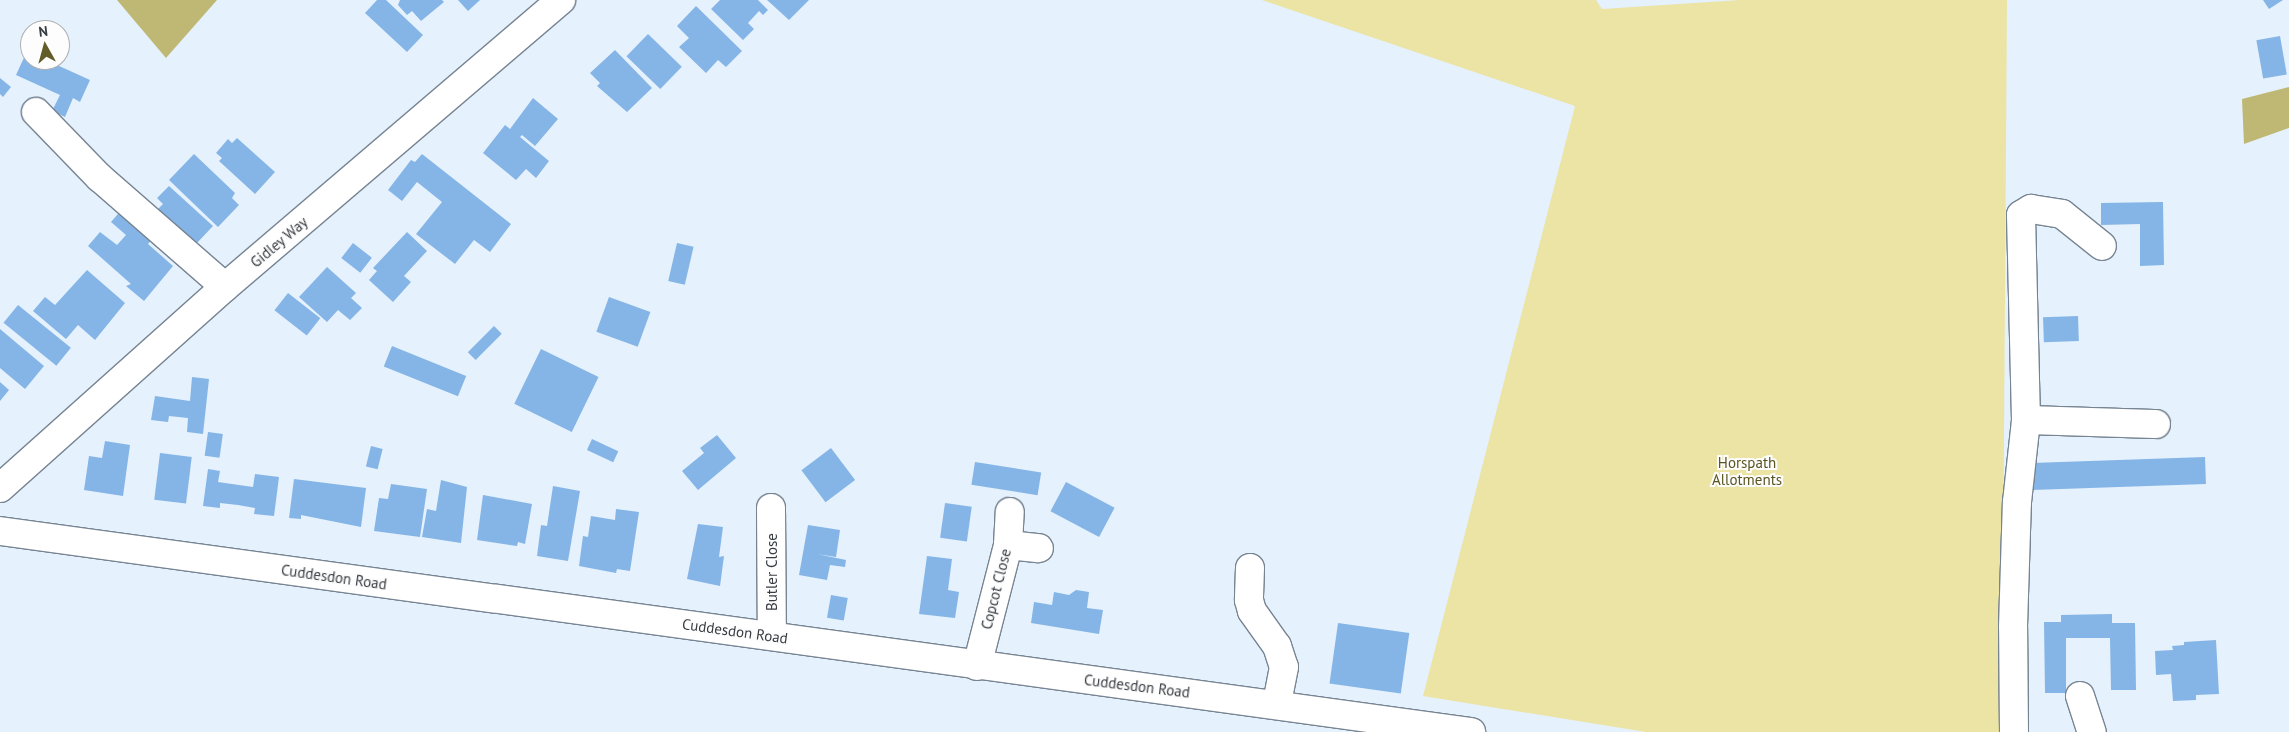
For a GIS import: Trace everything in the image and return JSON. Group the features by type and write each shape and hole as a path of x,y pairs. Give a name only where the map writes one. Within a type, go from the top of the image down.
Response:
{"street":[{"name":"Gidley Way","path":"0,488 225,287 561,0"},
{"path":"36,112 99,177 225,287"},
{"path":"2014,732 2013,627 2017,502 2026,420 2021,214 2031,209 2062,214 2102,246"},
{"path":"2026,420 2156,424"},
{"name":"Butler Close","path":"772,508 772,636"},
{"name":"Copcot Close","path":"977,666 1008,545 1010,512"},
{"name":"Cuddesdon Road","path":"0,531 1471,732"},
{"path":"1008,545 1039,548"},
{"path":"1250,568 1252,611 1277,646 1284,667 1277,704"},
{"path":"2080,696 2092,732"}],"green space":[{"name":"Horspath Allotments","path":"1262,0 1596,0 1602,9 1740,0 2007,0 2002,732 1646,732 1423,696 1575,106"}],"shaded area":[{"path":"117,0 217,0 166,58"},
{"path":"2289,87 2289,128 2244,144 2242,99"}],"building":[{"path":"377,0 386,0 423,35 407,52 365,13"},
{"path":"400,0 442,0 444,2 421,21 412,11 407,15 398,5"},
{"path":"458,0 480,0 468,11"},
{"path":"720,0 758,0 768,10 763,15 759,11 748,23 754,29 743,40 711,9"},
{"path":"767,0 809,0 789,20"},
{"path":"2263,0 2283,0 2269,9"},
{"path":"696,6 742,51 726,67 718,60 706,73 679,47 689,38 677,26"},
{"path":"648,34 682,67 660,89 626,56"},
{"path":"2280,36 2287,74 2263,79 2256,40"},
{"path":"615,50 652,88 627,112 597,86 600,83 590,73"},
{"path":"20,66 20,70 68,70 90,80 80,102 73,98 65,117 52,111 60,95 16,75"},
{"path":"0,78 11,87 3,97 0,94"},
{"path":"533,98 558,119 535,146 522,135 520,137 549,161 536,178 526,169 516,180 483,153 505,125 510,129"},
{"path":"237,138 275,172 255,194 219,161 222,158 216,153 228,139 232,143"},
{"path":"194,154 235,193 232,198 239,205 218,227 169,180"},
{"path":"422,154 511,224 490,252 474,240 455,264 416,234 442,202 417,182 402,201 388,190 411,160 415,162"},
{"path":"169,186 213,226 196,244 158,209 163,204 157,198"},
{"path":"2163,202 2164,265 2140,266 2140,224 2101,225 2101,203"},
{"path":"124,207 156,234 148,244 173,266 144,301 126,286 131,284 88,246 100,232 117,245 126,235 111,222"},
{"path":"407,232 427,251 404,276 411,282 393,302 369,280 377,271 373,268"},
{"path":"353,243 372,258 360,273 341,258"},
{"path":"677,243 694,247 685,285 668,281"},
{"path":"327,267 356,293 351,298 362,308 350,320 338,310 327,322 299,297"},
{"path":"87,270 125,303 95,340 78,325 66,339 33,311 45,297 55,305"},
{"path":"288,293 320,318 307,336 274,310"},
{"path":"609,297 650,312 638,347 596,332"},
{"path":"18,305 71,348 56,366 4,323"},
{"path":"2078,316 2079,341 2044,342 2043,317"},
{"path":"494,326 502,334 476,360 468,352"},
{"path":"0,329 44,366 25,389 0,368"},
{"path":"392,346 466,376 458,396 384,366"},
{"path":"541,349 599,377 572,432 514,404"},
{"path":"192,377 209,379 203,434 187,432 188,418 169,416 168,422 151,420 155,396 190,401"},
{"path":"0,382 9,390 0,401"},
{"path":"208,432 223,434 220,458 205,456"},
{"path":"717,435 736,458 698,490 682,471 704,453 700,448"},
{"path":"592,439 618,451 613,462 587,450"},
{"path":"105,441 130,445 123,496 84,490 89,456 102,458"},
{"path":"371,446 383,449 378,469 366,466"},
{"path":"831,448 855,480 826,502 801,470"},
{"path":"160,453 192,457 186,504 154,500"},
{"path":"2205,457 2206,484 2032,490 2031,463"},
{"path":"975,462 1041,472 1038,495 971,485"},
{"path":"208,469 220,471 218,482 253,487 255,474 279,477 274,516 254,514 255,508 238,505 220,503 220,508 203,506"},
{"path":"294,479 366,488 361,527 301,515 301,519 289,518"},
{"path":"441,480 467,487 461,543 422,537 427,509 436,511"},
{"path":"1066,482 1115,508 1099,537 1051,511"},
{"path":"391,484 427,489 420,537 374,531 379,498 388,499"},
{"path":"553,486 580,491 568,561 537,556 541,525 547,526"},
{"path":"483,495 532,504 525,544 518,542 517,546 477,540"},
{"path":"945,503 972,507 967,541 940,538"},
{"path":"616,509 639,512 630,571 617,569 616,573 579,566 583,536 588,537 591,516 615,520"},
{"path":"698,524 723,527 719,557 724,556 720,586 687,579"},
{"path":"808,525 840,530 836,557 817,554 846,560 845,567 830,565 827,580 799,575"},
{"path":"927,556 952,559 948,590 959,592 955,618 919,614"},
{"path":"1076,590 1089,592 1087,608 1103,610 1099,634 1031,623 1034,602 1052,605 1054,592 1069,595"},
{"path":"831,595 848,598 844,621 827,618"},
{"path":"2112,614 2112,623 2135,623 2136,690 2111,690 2110,638 2066,638 2066,693 2045,693 2044,622 2061,622 2061,615"},
{"path":"1338,623 1409,633 1401,693 1330,683"},
{"path":"2216,640 2219,694 2196,695 2196,700 2173,701 2171,674 2156,675 2155,651 2173,650 2172,646 2184,645 2184,642"}]}
